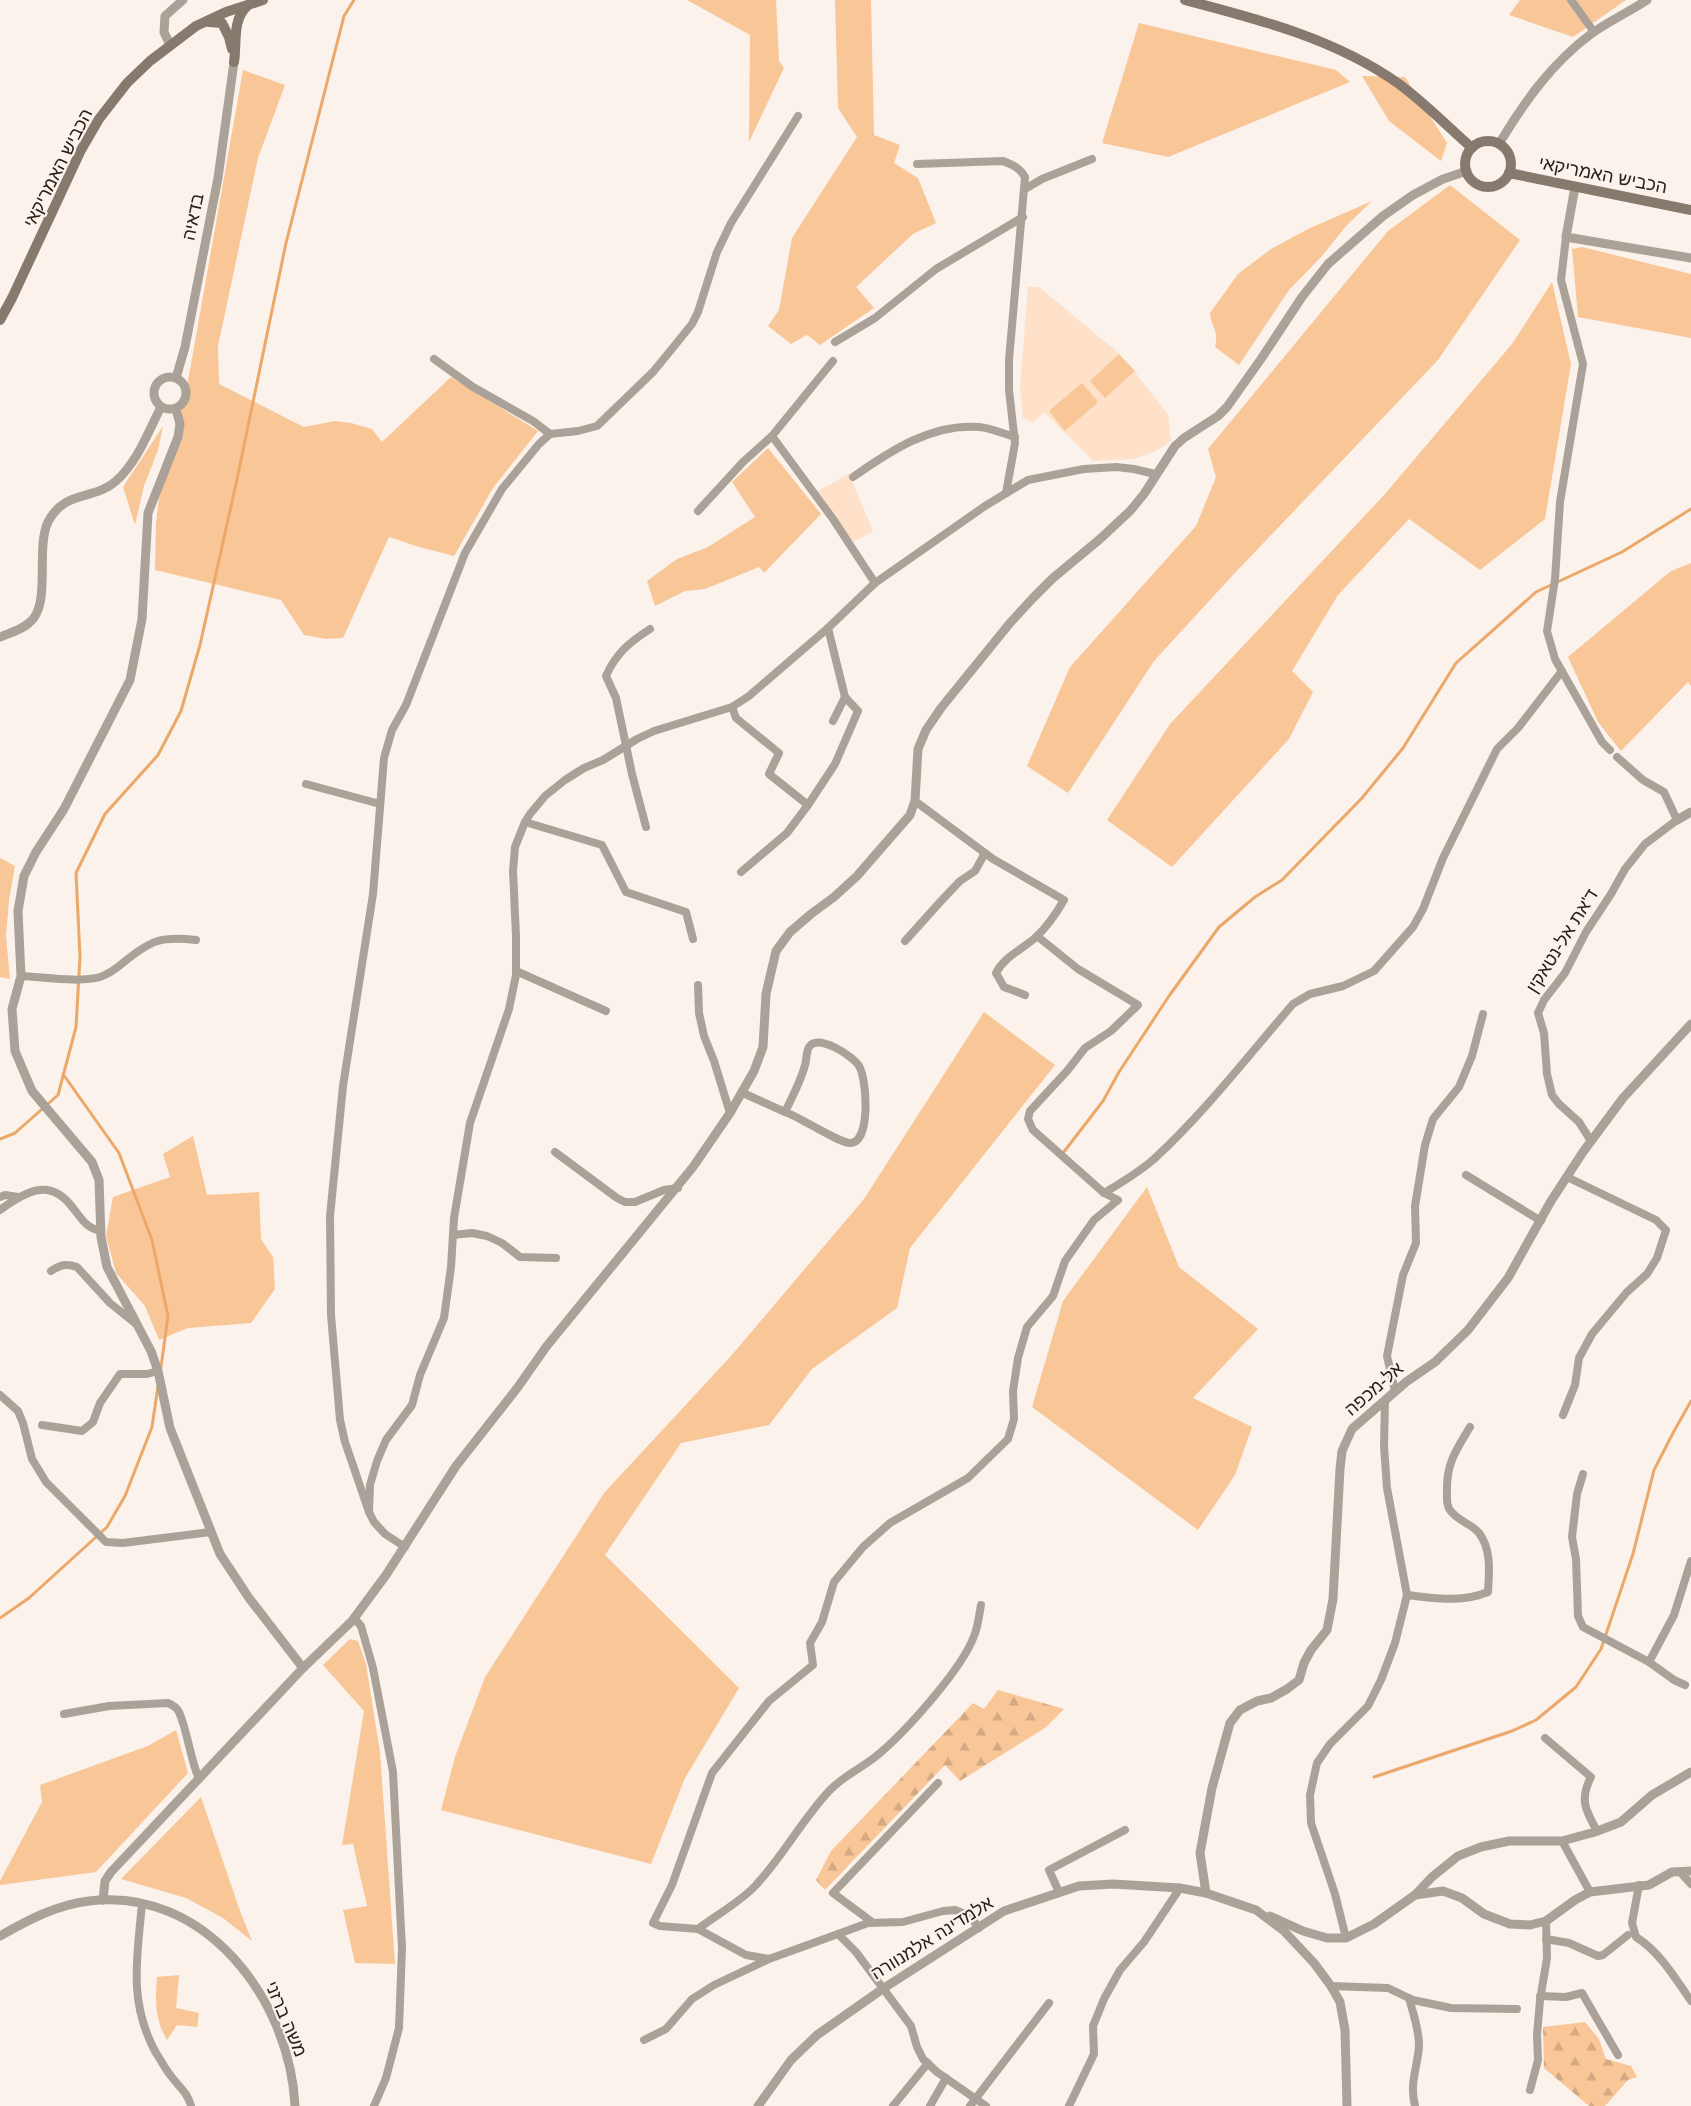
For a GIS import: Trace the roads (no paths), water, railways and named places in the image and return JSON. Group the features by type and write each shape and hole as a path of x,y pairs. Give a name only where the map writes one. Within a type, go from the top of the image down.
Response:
{"main road":[{"name":"הכביש האמריקאי","path":"0,320 93,129 132,77 196,26 226,12 263,0"},
{"path":"1185,0 1260,21 1347,53 1400,85 1472,148"},
{"path":"234,62 239,15 248,5"},
{"path":"226,12 233,16 237,29"},
{"path":"205,22 222,23 229,37 234,62"},
{"path":"1484,141 1499,144 1511,160 1509,173 1499,184 1491,186 1476,183 1467,171 1466,159 1472,148 1484,141"},
{"name":"הכביש האמריקאי","path":"1509,173 1691,210"}],"street":[{"path":"170,45 164,32 165,16 183,0"},
{"path":"1571,0 1593,32"},
{"path":"1499,144 1553,67 1593,32 1647,0"},
{"name":"בדאיה","path":"176,378 218,178 234,62"},
{"path":"405,1547 385,1534 374,1522 345,1442 340,1420 331,1315 330,1216 343,1086 373,894 384,758 392,730 406,705 465,553 502,489 539,444 550,435 597,426 653,372 678,341 698,312 717,252 731,222 798,116"},
{"path":"1025,189 1042,179 1092,159"},
{"path":"917,164 1003,161 1022,171 1025,177 1009,360 1009,390 1015,437 1006,493"},
{"path":"103,1900 105,1881 111,1872 303,1668 354,1618 405,1547 456,1466 546,1347 678,1188 743,1093 754,1071 762,1047 766,994 776,951 790,932 857,876 910,815 915,801 918,749 926,730 941,708 1033,598 1130,511 1179,442 1218,416 1227,407 1262,359 1302,297 1328,264 1383,216 1413,195 1443,179 1467,171"},
{"path":"1575,187 1561,280 1583,364 1560,502 1555,579 1547,631 1555,658 1602,742 1610,750"},
{"path":"835,342 875,318 936,269 1023,218"},
{"path":"1566,237 1691,258"},
{"path":"434,359 473,387 533,421 550,435"},
{"path":"698,511 743,462 772,436 833,361"},
{"path":"165,377 176,378 184,385 187,393 184,401 176,409 168,410 161,407 155,398 155,387 165,377"},
{"path":"0,637 31,622 38,609 41,597 42,541 48,523 57,510 69,500 105,488 116,481 136,458 161,407"},
{"path":"176,409 180,423 178,437 148,513 142,618 130,680 64,808 36,852 24,876 18,911 21,976 12,1009 15,1051 32,1091 92,1162 99,1180 101,1231 107,1267 151,1351 158,1371 170,1428 220,1554 249,1598 303,1668"},
{"path":"853,477 890,452 918,438 954,428 981,427 1015,437"},
{"path":"772,436 875,583"},
{"path":"369,1512 370,1485 377,1461 387,1440 412,1405 420,1375 444,1318 452,1267 454,1218 470,1123 509,1009 516,971 513,871 515,847 525,822 545,796 565,780 654,731 732,707 749,696 828,628 875,583 1028,480 1084,469 1116,467 1155,474"},
{"path":"741,872 787,833 808,805 835,764 858,711 845,696 828,628"},
{"path":"646,827 616,698 606,676 613,661 630,642 650,629"},
{"path":"1104,1193 1152,1160 1178,1134 1222,1088 1293,1004 1310,994 1343,986 1374,971 1392,951 1413,927 1423,909 1443,858 1497,749 1518,728 1562,671"},
{"path":"833,721 845,696"},
{"path":"732,707 736,718 779,753 769,774 808,805"},
{"path":"1617,757 1643,780 1664,792 1677,820"},
{"path":"306,784 380,804"},
{"path":"915,801 985,853 1064,900 1056,915 1037,936 1001,963 996,974 1004,987 1025,995"},
{"name":"ד'את אל-נטאקין","path":"1591,1141 1579,1122 1552,1095 1547,1074 1544,1033 1538,1012 1544,1000 1565,973 1586,932 1625,869 1645,844 1691,812"},
{"path":"525,822 602,845 626,892 686,912 693,939"},
{"path":"905,941 960,881 975,871 985,853"},
{"path":"769,1959 746,1955 698,1929 660,1926 653,1923 672,1885 712,1773 769,1701 813,1665 810,1643 822,1622 834,1582 863,1547 890,1523 968,1478 1008,1439 1014,1419 1013,1391 1018,1358 1027,1327 1053,1296 1065,1261 1094,1220 1118,1200 1104,1193 1033,1130 1028,1119 1030,1111 1067,1071 1084,1048 1111,1032 1138,1005 1078,969 1037,936"},
{"path":"21,976 85,979 101,977 114,970 140,949 159,939 196,940"},
{"path":"516,971 606,1011"},
{"path":"698,985 699,1012 704,1036 730,1113"},
{"path":"1395,1391 1387,1356 1403,1275 1416,1243 1415,1206 1425,1145 1433,1119 1459,1087 1472,1056 1483,1014"},
{"name":"אל-מכפה","path":"1206,1893 1200,1853 1212,1788 1230,1724 1240,1710 1257,1701 1271,1698 1299,1680 1311,1650 1327,1630 1333,1599 1342,1451 1352,1429 1395,1391 1435,1362 1468,1330 1508,1278 1551,1201 1591,1141 1623,1098 1691,1024"},
{"path":"743,1093 785,1112 800,1117 843,1142 853,1143 860,1138 866,1101 860,1068 853,1059 832,1046 820,1042 811,1045 807,1049 803,1070 785,1112"},
{"path":"555,1152 625,1202 635,1202 663,1190 678,1188"},
{"path":"1466,1175 1541,1221"},
{"path":"1563,1415 1575,1385 1579,1358 1592,1334 1627,1292 1647,1274 1658,1258 1666,1230 1656,1220 1567,1177"},
{"path":"0,1210 18,1197 41,1189 54,1190 66,1199 86,1225 101,1231"},
{"path":"0,1197 5,1195 18,1197"},
{"path":"453,1235 472,1233 487,1236 502,1243 520,1257 556,1258"},
{"path":"51,1271 61,1265 70,1264 77,1267 110,1303 137,1325"},
{"path":"42,1425 82,1431 93,1422 100,1403 120,1374 147,1374 158,1371"},
{"path":"0,1395 18,1411 32,1459 46,1482 106,1542 123,1543 212,1532"},
{"path":"1346,1938 1335,1894 1311,1823 1310,1795 1317,1763 1330,1744 1368,1706 1381,1680 1395,1643 1407,1595 1387,1488 1384,1446 1385,1401"},
{"path":"1407,1595 1456,1600 1488,1592 1487,1547 1480,1533 1466,1521 1450,1512 1447,1504 1446,1482 1449,1462 1470,1427"},
{"path":"1583,1474 1577,1494 1572,1537 1576,1559 1578,1616 1583,1627 1649,1662 1685,1685"},
{"path":"1649,1662 1674,1615 1691,1561"},
{"path":"698,1929 755,1887 778,1859 814,1807 830,1790 843,1777 879,1754 928,1704 957,1666 974,1637 981,1605"},
{"path":"354,1618 361,1626 373,1668 393,1772 402,1948 399,2028 386,2078 374,2106"},
{"path":"64,1714 109,1706 168,1702 174,1705 179,1713 193,1766 199,1779"},
{"path":"1545,1738 1591,1777 1584,1794 1585,1804 1597,1831"},
{"path":"1256,1910 1303,1931 1327,1938 1346,1938 1374,1924 1415,1894 1458,1856 1481,1847 1509,1841 1562,1841 1597,1831 1621,1822 1652,1795 1691,1772"},
{"path":"872,1922 833,1893 938,1783"},
{"path":"1059,1892 1049,1870 1125,1830"},
{"path":"1562,1841 1590,1892"},
{"path":"1415,1894 1443,1891 1462,1898 1484,1914 1510,1924 1530,1926 1546,1921 1590,1892 1648,1885 1672,1872 1691,1871"},
{"path":"1680,1872 1691,1884"},
{"name":"אלמדינה אלמנוורה","path":"758,2106 792,2060 817,2035 884,1988 1004,1911 1079,1886 1113,1884 1180,1888 1206,1893 1256,1910 1284,1931 1314,1963 1340,2002 1345,2030 1347,2106"},
{"path":"1639,1885 1632,1923 1636,1937 1648,1945 1672,1973 1691,2001"},
{"path":"1069,2106 1094,2054 1093,2026 1104,1999 1120,1970 1144,1942 1180,1888"},
{"name":"משה ברזני","path":"0,1936 45,1912 74,1904 103,1900 142,1904 180,1916 217,1941 242,1967 260,1993 278,2034 292,2081 295,2106"},
{"path":"142,1904 136,1979 140,2015 156,2052 170,2076 188,2095 191,2106"},
{"path":"644,2040 666,2029 692,1999 714,1985 769,1959 872,1922 903,1922 955,1910 970,1916 979,1928"},
{"path":"1530,2090 1538,2060 1540,1996 1547,1958 1546,1921"},
{"path":"838,1934 856,1952 912,2026 917,2047 923,2059 986,2106"},
{"path":"1546,1939 1569,1943 1598,1956 1603,1955 1629,1935"},
{"path":"1331,1986 1388,1988 1425,2004 1451,2008 1517,2009"},
{"path":"1540,1996 1554,1998 1582,1993 1618,2055"},
{"path":"1409,1998 1419,2038 1412,2095 1415,2106"},
{"path":"970,2106 1049,2003"},
{"path":"892,2106 928,2063"},
{"path":"930,2106 946,2078"}],"waterway":[{"path":"0,1139 15,1133 58,1095 76,1027 80,957 76,873 105,814 158,755 181,711 200,645 286,243 344,16 354,0"},
{"path":"1063,1153 1103,1101 1119,1072 1169,996 1219,927 1255,897 1282,880 1362,798 1403,748 1456,663 1536,592 1622,552 1691,509"},
{"path":"63,1074 119,1153 152,1240 168,1316 161,1367"},
{"path":"0,1618 29,1598 107,1527 125,1496 152,1427 158,1386"},
{"path":"1374,1777 1512,1731 1536,1720 1576,1687 1601,1649 1633,1554 1654,1470 1691,1401"}]}
